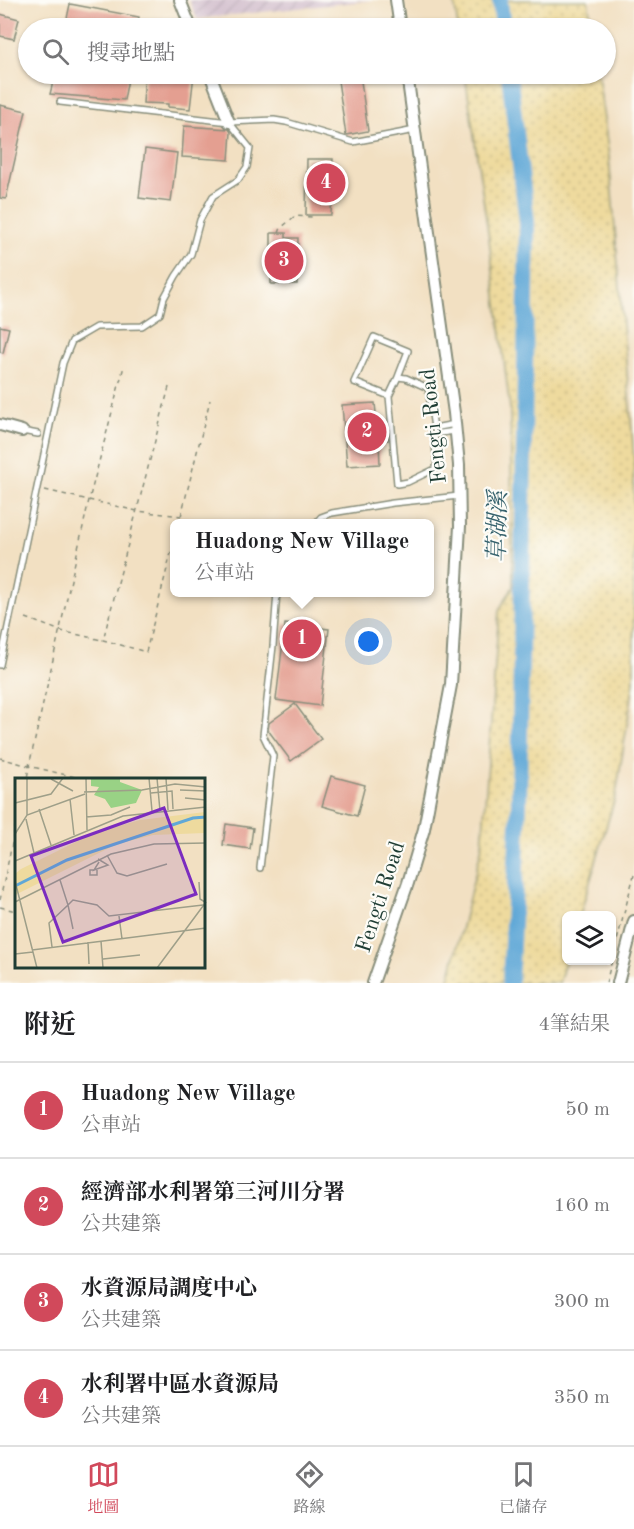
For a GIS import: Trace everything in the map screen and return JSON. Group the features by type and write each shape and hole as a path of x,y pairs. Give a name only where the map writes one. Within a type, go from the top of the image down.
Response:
{"street":[{"path":"180,0 187,18"},
{"path":"396,0 399,18"},
{"path":"214,84 229,122"},
{"name":"Fengti Road","path":"373,983 408,883 424,829 435,778 450,686 460,496 455,428 408,84"},
{"path":"0,425 22,430"},
{"path":"618,983 630,951 634,921"}],"lane":[{"path":"60,102 229,122 274,120 353,142 415,130"},
{"path":"0,665 63,363 72,341 96,327 142,326 160,314 164,298 191,254 200,220 213,196 238,180 247,167 250,148 229,122"},
{"path":"389,396 354,382 374,337 408,351 389,396 392,407 397,484 408,482 435,470 434,434 455,428"},
{"path":"398,377 406,378 428,388 434,428 455,428"},
{"path":"22,430 38,434"},
{"path":"319,519 332,513 393,503 460,496"},
{"path":"260,868 273,756 263,735 277,597"}],"path":[{"path":"279,233 281,228 295,216 312,217 312,215"},
{"path":"27,778 89,500 124,366"},
{"path":"103,640 169,387"},
{"path":"180,519 210,400"},
{"path":"44,490 137,511 181,516"},
{"path":"26,618 61,631 146,652 170,557"},
{"path":"0,758 76,778"},
{"path":"0,900 15,830"},
{"path":"606,983 632,890 634,875"},
{"path":"0,908 15,911"}],"shaded area":[{"path":"189,0 373,0 206,18 197,18"}],"sand":[{"path":"454,0 588,0 591,18 457,18"},
{"path":"466,84 599,84 609,157 634,456 634,682 616,794 581,911 562,911 562,965 564,965 559,983 448,983 482,846 499,610 513,587 510,409"}],"building":[{"path":"70,4 139,17 139,18 67,18"},
{"path":"0,14 18,19 14,39 0,36"},
{"path":"52,84 127,84 124,100 50,94"},
{"path":"144,84 193,84 190,109 168,107 168,104 143,103"},
{"path":"338,84 361,84 368,131 346,135"},
{"path":"0,105 26,111 6,199 0,198"},
{"path":"184,126 229,129 231,132 229,160 182,157"},
{"path":"145,149 177,153 171,202 139,198"},
{"path":"307,159 333,159 332,175 345,175 345,190 332,190 331,215 306,215"},
{"path":"271,233 286,233 286,238 298,238 297,284 271,284"},
{"path":"0,326 9,328 3,353 0,352"},
{"path":"375,403 377,424 387,423 388,440 379,441 380,464 347,466 342,405"},
{"path":"285,624 329,629 320,706 276,700"},
{"path":"295,704 321,739 291,761 268,730 269,723"},
{"path":"331,776 365,785 357,816 322,806"},
{"path":"226,824 253,828 250,849 223,845"}],"waterway":[{"name":"草湖溪","path":"500,0 502,18"},
{"name":"草湖溪","path":"510,84 527,222 519,805 510,983"}],"place":[{"name":"水利署中區水資源局","path":"326,183"},
{"name":"水資源局調度中心","path":"284,261"},
{"name":"經濟部水利署第三河川分署","path":"367,432"},
{"name":"Huadong New Village","path":"302,639"}]}
